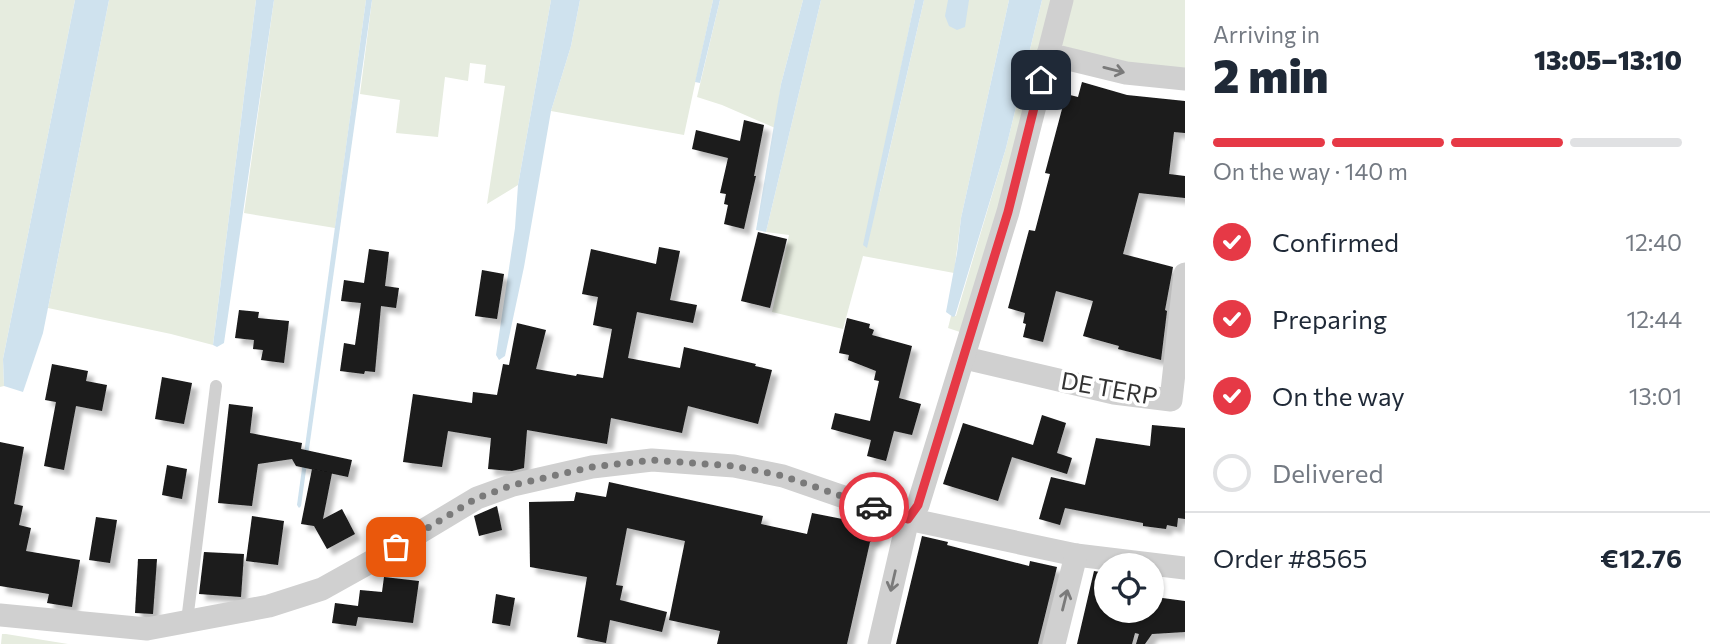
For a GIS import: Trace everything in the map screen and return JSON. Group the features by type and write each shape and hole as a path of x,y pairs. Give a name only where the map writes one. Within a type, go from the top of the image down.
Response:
{"street":[{"path":"879,644 908,519 918,505 965,358 1008,212 1062,0"},
{"path":"1048,54 1126,73 1185,79"},
{"name":"DE TERP","path":"965,358 1114,393 1171,400 1185,274"},
{"path":"0,615 146,636 187,621 270,606 322,589 477,498 513,485 592,467 652,460 734,466 783,476 908,519 1076,555 1185,568"},
{"path":"1054,644 1076,555"}],"lane":[{"path":"187,621 216,386"}],"shaded area":[{"path":"0,0 75,0 3,359 4,386 0,387"},
{"path":"109,0 256,0 213,345 48,308"},
{"path":"274,0 366,0 335,228 244,213"},
{"path":"372,0 551,0 518,185 487,204 505,86 484,83 486,65 470,63 468,81 445,77 438,137 396,133 400,100 360,94"},
{"path":"580,0 713,0 684,135 551,111 571,46"},
{"path":"720,0 803,0 781,84 775,128 697,97"},
{"path":"821,0 915,0 864,247 880,192 924,0 1009,0 961,218 954,273 863,256 843,329 772,312 789,235 766,232"},
{"path":"1042,0 1056,0 966,334 948,328 951,316 956,316 1006,148"},
{"path":"1067,0 1185,0 1185,73 1065,50 1058,37"},
{"path":"2,634 6,634 68,644 1,644"}],"water":[{"path":"75,0 109,0 43,333 23,392 4,386 3,359"},
{"path":"256,0 274,0 224,343 217,347 213,345"},
{"path":"366,0 372,0 299,508 297,505"},
{"path":"551,0 580,0 571,46 551,111 524,267 505,356 499,360 496,355 515,228 518,185"},
{"path":"713,0 720,0 700,83 695,82"},
{"path":"803,0 821,0 766,232 756,230 781,84"},
{"path":"915,0 924,0 867,248 863,245"},
{"path":"948,0 969,0 965,27 957,30 949,26 945,16"},
{"path":"1009,0 1042,0 1006,148 953,317 946,312 961,218"}],"building":[{"path":"1082,82 1127,95 1185,101 1185,133 1174,132 1169,174 1185,176 1185,198 1139,193 1123,254 1173,267 1165,310 1161,360 1118,349 1119,346 1083,336 1093,301 1056,291 1043,342 1023,337 1025,313 1008,308 1029,230 1035,231 1050,174 1045,173 1066,94 1078,97"},
{"path":"744,120 764,125 744,229 724,224 728,205 724,204 726,194 720,193 728,158 692,149 696,130 740,141"},
{"path":"758,232 787,239 770,308 741,301"},
{"path":"659,247 680,251 670,300 697,305 693,323 637,312 628,358 680,368 684,347 772,370 758,424 688,406 682,433 611,418 607,444 527,430 524,468 512,471 488,469 491,438 448,431 442,467 403,462 413,394 472,403 473,392 497,395 503,364 509,365 517,323 546,330 536,369 603,378 612,329 593,325 598,297 582,294 591,249 656,264"},
{"path":"369,249 389,252 385,286 399,288 396,308 381,306 375,372 365,371 364,374 340,371 344,343 355,345 361,303 341,301 344,280 364,283"},
{"path":"482,270 504,274 497,319 475,316"},
{"path":"239,310 259,312 258,318 289,321 284,363 261,360 263,350 253,349 254,340 235,338"},
{"path":"847,318 870,324 869,328 874,330 872,335 912,346 899,398 921,404 912,435 894,431 886,461 867,456 871,440 831,429 835,413 870,421 879,381 874,380 876,371 848,360 849,355 839,353"},
{"path":"52,364 88,371 86,381 107,385 102,411 76,406 64,470 44,466 56,402 45,400"},
{"path":"162,377 192,383 184,424 155,419"},
{"path":"229,404 253,407 250,433 302,443 301,449 352,460 348,477 296,466 292,459 258,464 252,506 218,503"},
{"path":"1042,415 1066,423 1057,453 1072,458 1067,474 1012,457 998,501 943,484 963,423 1033,445"},
{"path":"1152,425 1185,428 1185,519 1178,518 1177,527 1167,525 1166,529 1143,526 1143,523 1065,508 1060,525 1039,519 1051,477 1085,485 1096,438 1150,446"},
{"path":"0,442 24,447 14,504 23,506 19,525 31,528 26,551 80,560 72,607 47,603 49,594 0,586"},
{"path":"167,465 187,469 182,499 162,495"},
{"path":"312,469 332,473 323,519 342,509 355,534 327,549 314,526 301,524"},
{"path":"609,482 763,516 761,524 807,534 812,513 878,526 875,539 870,542 847,644 717,644 720,631 669,620 685,541 627,528 616,585 623,586 620,600 667,612 662,632 610,620 606,643 577,637 587,577 530,567 529,502 574,501 576,492 606,497"},
{"path":"497,506 502,530 479,536 474,516"},
{"path":"252,516 284,521 278,565 246,561"},
{"path":"96,517 117,520 110,563 89,560"},
{"path":"922,536 1029,566 1030,561 1057,567 1038,644 896,644"},
{"path":"204,552 244,554 241,597 199,594"},
{"path":"138,559 157,559 153,614 135,613"},
{"path":"1094,571 1094,623 1164,623 1164,598 1185,601 1185,632 1152,634 1145,644 1136,644 1139,634 1135,633 1132,644 1077,644"},
{"path":"384,577 419,581 413,623 358,617 356,626 332,623 335,603 358,606 360,590 382,592"},
{"path":"496,594 515,598 510,626 492,623"}],"way so far":[{"path":"396,547 477,498 513,485 592,467 652,460 734,466 783,476 874,507"}],"route":[{"path":"874,507 908,519 918,505 1008,212 1041,80"}]}
